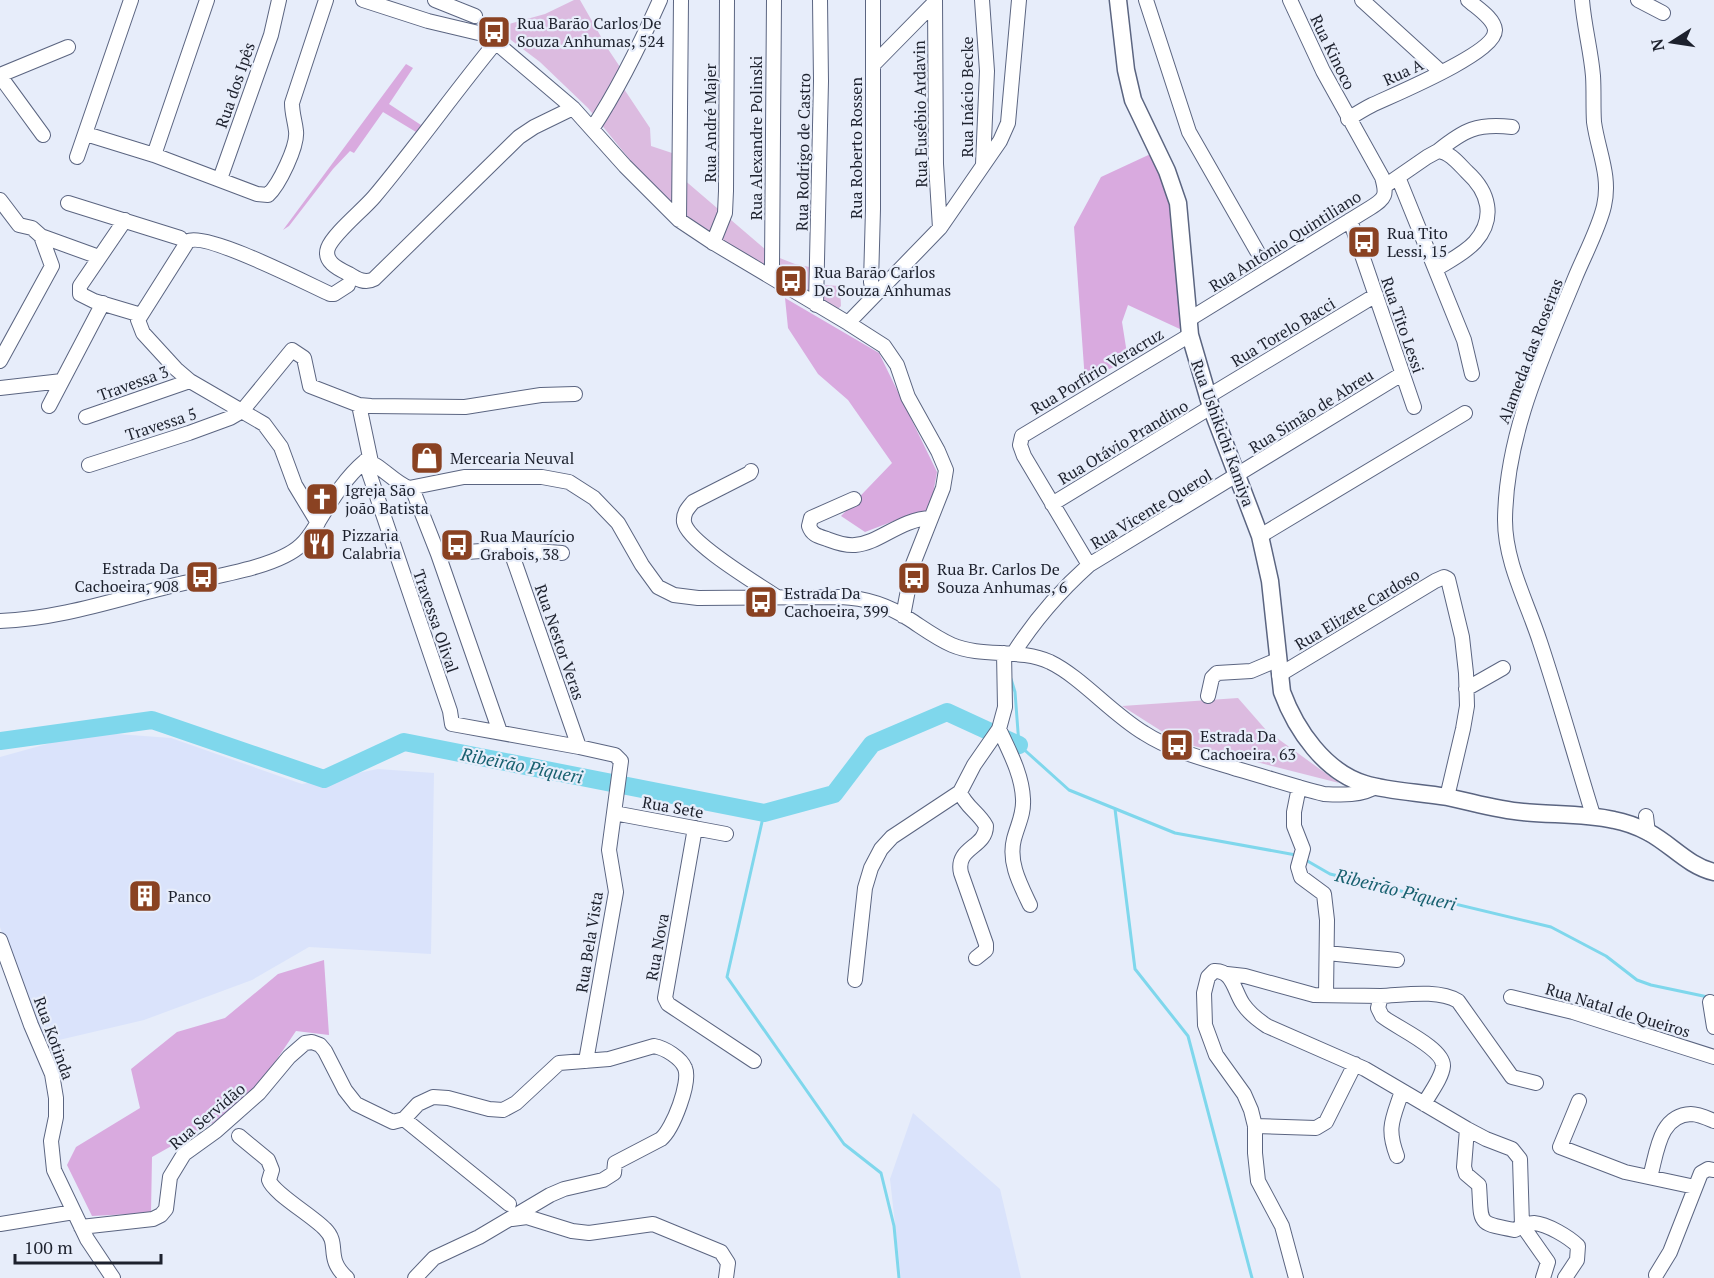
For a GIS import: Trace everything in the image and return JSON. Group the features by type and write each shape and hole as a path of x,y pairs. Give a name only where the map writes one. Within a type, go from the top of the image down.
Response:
{"main road":[{"name":"Rua Ushikichi Kamiya","path":"1118,0 1126,70 1133,99 1171,179 1178,202 1189,327 1209,402 1260,536 1270,581 1282,692 1300,731 1332,765 1347,776 1364,784 1447,797 1506,810 1593,815 1647,825 1693,864 1714,872"}],"street":[{"path":"76,157 86,134 130,0"},
{"path":"154,155 207,0"},
{"name":"Rua dos Ipês","path":"220,179 270,35 279,0"},
{"path":"86,134 154,155 257,194 268,195 276,187 296,136 292,103 326,0"},
{"path":"363,0 492,39"},
{"path":"435,0 475,16"},
{"path":"467,0 475,16 492,39 573,108 646,188 679,220 884,346 893,357 908,396 944,461 946,477 913,564 903,615"},
{"path":"592,129 609,104 638,51 660,0"},
{"path":"679,220 681,0"},
{"name":"Rua André Majer","path":"713,243 725,213 728,0"},
{"name":"Rua Alexandre Polinski","path":"770,276 772,266 774,0"},
{"name":"Rua Rodrigo de Castro","path":"816,305 821,81 820,0"},
{"name":"Rua Roberto Rossen","path":"873,0 871,282 874,296"},
{"name":"Rua Inácio Becke","path":"848,323 940,228 983,166 987,71 982,0"},
{"path":"983,166 1000,141 1008,123 1019,0"},
{"path":"1146,0 1189,132 1257,251"},
{"name":"Rua Kinoco","path":"1290,0 1310,46 1348,119"},
{"path":"1362,0 1441,72"},
{"name":"Rua A","path":"1348,119 1371,105 1476,53 1493,39 1495,34 1493,23 1468,0"},
{"name":"Alameda das Roseiras","path":"1582,0 1593,75 1594,122 1606,172 1604,208 1542,357 1521,415 1514,443 1506,497 1506,538 1540,640 1593,815"},
{"path":"1638,0 1663,13"},
{"path":"873,65 935,1"},
{"name":"Rua Eusébio Ardavin","path":"935,1 936,164 940,228"},
{"path":"492,39 380,190 334,239 327,250 331,264 367,282 374,279 519,137 573,108"},
{"path":"43,135 0,75 68,48"},
{"path":"1348,119 1385,186 1465,131 1493,124 1512,127"},
{"path":"1437,269 1475,242 1483,229 1488,212 1487,201 1481,186 1449,155 1438,151"},
{"path":"1398,177 1464,340 1472,374"},
{"name":"Rua Antônio Quintiliano","path":"1189,327 1380,202 1385,193 1385,186"},
{"path":"0,200 19,225 32,228 41,236 99,257"},
{"path":"68,203 180,237"},
{"path":"125,220 80,286 80,294 141,315"},
{"name":"Rua Tito Lessi","path":"1350,220 1414,407"},
{"path":"0,361 52,266 41,236"},
{"path":"318,523 295,485 277,440 264,424 190,381 143,333 138,320 188,241 194,239 202,239 245,255 330,294 348,285"},
{"name":"Rua Torelo Bacci","path":"1209,402 1376,295"},
{"path":"49,406 103,303"},
{"name":"Rua Porfírio Veracruz","path":"1052,504 1024,456 1020,445 1022,436 1189,327"},
{"path":"243,411 292,350 304,358 310,386 359,405 477,405 541,395 575,394"},
{"name":"Rua Simão de Abreu","path":"1237,476 1402,374"},
{"path":"0,388 62,381"},
{"name":"Travessa 3","path":"86,417 190,381"},
{"name":"Rua Otávio Prandino","path":"1052,504 1209,402"},
{"name":"Travessa Olival","path":"359,405 368,461 450,711 452,724 500,732"},
{"name":"Travessa 5","path":"89,465 189,433 243,411"},
{"path":"1260,536 1465,413"},
{"path":"0,621 24,620 72,612 270,561 302,544 352,472 368,461 387,476 412,488 464,477 516,476 563,480 579,487 608,511 626,535 650,578 666,592 698,598 859,599 903,615 952,645 973,651 1038,658 1063,670 1125,721 1155,740 1200,758 1324,794 1337,795 1369,791 1377,786"},
{"path":"751,471 750,474 693,502 687,509 684,522 687,530 700,543 777,597"},
{"name":"Rua Vicente Querol","path":"1008,653 1070,581 1089,565 1237,476"},
{"path":"412,488 438,554 500,732 579,747"},
{"path":"854,499 815,514 809,521 810,530 832,541 855,545 908,522 931,518"},
{"path":"1052,504 1089,565"},
{"path":"438,554 510,549 562,554"},
{"name":"Rua Nestor Veras","path":"510,549 579,747"},
{"name":"Rua Elizete Cardoso","path":"1278,668 1446,577 1450,582 1462,638 1466,689"},
{"path":"855,980 865,888 871,868 881,849 892,837 960,792 974,765 999,729 1005,707 1008,653"},
{"path":"1208,696 1212,678 1217,674 1278,668"},
{"path":"1447,797 1463,729 1467,706 1466,689 1503,668"},
{"path":"999,729 1022,787 1022,818 1014,836 1012,857 1030,905"},
{"name":"Rua Bela Vista","path":"579,747 615,755 621,764 609,850 615,892 586,1060"},
{"path":"1299,787 1294,826 1303,849 1298,867 1301,877 1324,894 1327,920 1326,995"},
{"path":"960,792 986,826 983,838 959,862 986,944 986,950 976,958"},
{"name":"Rua Sete","path":"614,813 726,834"},
{"name":"Rua Nova","path":"695,828 665,998 668,1004 754,1061"},
{"name":"Rua Kotinda","path":"0,940 5,971 52,1074 56,1098 56,1117 51,1141 54,1170 81,1227 113,1278"},
{"path":"1327,953 1397,960"},
{"path":"1296,1278 1281,1226 1258,1181 1255,1126 1244,1094 1216,1054 1205,1024 1204,993 1208,977 1214,971 1245,976 1295,991 1326,995 1435,994 1449,996 1458,1001 1512,1077 1536,1083"},
{"path":"1227,974 1242,1003 1267,1026 1355,1064 1467,1129 1517,1153 1521,1170 1522,1225 1548,1262 1543,1278"},
{"path":"1381,996 1378,1008 1382,1016 1432,1048 1442,1059 1441,1073 1424,1104"},
{"name":"Rua Natal de Queiros","path":"1511,998 1574,1012 1714,1057"},
{"path":"1710,1002 1714,1027"},
{"name":"Rua Servidão","path":"81,1227 153,1219 161,1215 166,1209 170,1177 181,1159 259,1093 305,1043 320,1045 345,1090 357,1104 390,1122 404,1119"},
{"path":"415,1278 434,1258 555,1193 603,1180 613,1175 615,1163 668,1134 687,1075 683,1064 670,1053 654,1046 609,1059 559,1063 509,1108 489,1109 448,1098 433,1097 423,1100 404,1119 509,1204"},
{"path":"1255,1126 1316,1128 1326,1122 1355,1064"},
{"path":"1397,1156 1391,1140 1390,1128 1402,1092"},
{"path":"1579,1101 1560,1147 1625,1172 1695,1187"},
{"path":"1650,1177 1662,1132 1667,1124 1680,1116 1693,1113 1714,1121"},
{"path":"1467,1129 1464,1167 1466,1174 1479,1185 1482,1219 1487,1225 1515,1230 1522,1225 1534,1223 1569,1237 1578,1246 1577,1260 1565,1278"},
{"path":"239,1136 268,1160 272,1170 269,1180 274,1189 327,1230 333,1243 334,1261 347,1278"},
{"path":"1656,1275 1670,1252 1701,1173 1708,1169 1714,1170"},
{"path":"0,1224 74,1212"},
{"path":"510,1219 527,1217 572,1231 589,1233 653,1224 721,1252 728,1263 726,1278"}],"shaded area":[{"path":"574,0 580,0 622,70 610,102 624,89 650,128 651,146 675,154 682,178 772,255 814,268 824,285 840,286 841,306 837,310 678,216 588,108 540,62 495,28 545,14"},
{"path":"406,64 413,68 389,104 421,125 416,132 383,112 354,153 350,151 333,169 289,226 283,230"},
{"path":"1157,151 1174,212 1182,330 1128,305 1122,322 1128,360 1085,381 1074,227 1101,177"},
{"path":"785,298 879,353 937,472 930,511 899,519 865,532 841,516 892,463 848,400 818,374 788,328"},
{"path":"1238,698 1266,730 1339,783 1190,745 1166,734 1122,706"},
{"path":"90,732 171,738 302,784 378,769 434,773 431,954 309,947 252,980 144,1020 42,1044 0,927 0,757"},
{"path":"324,960 329,1035 296,1031 258,1087 214,1122 152,1157 151,1213 92,1216 67,1165 76,1147 140,1108 131,1069 177,1032 225,1018 278,974"},
{"path":"913,1113 1000,1189 1021,1278 901,1278 890,1179"}],"waterway":[{"name":"Ribeirão Piqueri","path":"1011,679 1015,692 1019,745 1069,790 1175,833 1296,855"},
{"name":"Ribeirão Piqueri","path":"0,741 152,720 324,779 404,742 764,813 834,794 872,744 947,712 1019,745"},
{"path":"1115,809 1135,969 1188,1036 1252,1278"},
{"path":"764,813 727,977 844,1144 881,1173 894,1226 899,1278"},
{"name":"Ribeirão Piqueri","path":"1304,859 1330,874 1551,927 1606,956 1637,980 1708,997"}],"place":[{"name":"Rua Barão Carlos De Souza Anhumas, 524","path":"494,32"},
{"name":"Rua Tito Lessi, 15","path":"1364,242"},
{"name":"Rua Barão Carlos De Souza Anhumas","path":"791,281"},
{"name":"Mercearia Neuval","path":"427,458"},
{"name":"Igreja São joão Batista","path":"322,499"},
{"name":"Pizzaria Calabria","path":"319,544"},
{"name":"Rua Maurício Grabois, 38","path":"457,545"},
{"name":"Estrada Da Cachoeira, 908","path":"202,577"},
{"name":"Rua Br. Carlos De Souza Anhumas, 6","path":"914,578"},
{"name":"Estrada Da Cachoeira, 399","path":"761,602"},
{"name":"Estrada Da Cachoeira, 63","path":"1177,745"},
{"name":"Panco","path":"145,896"}]}
